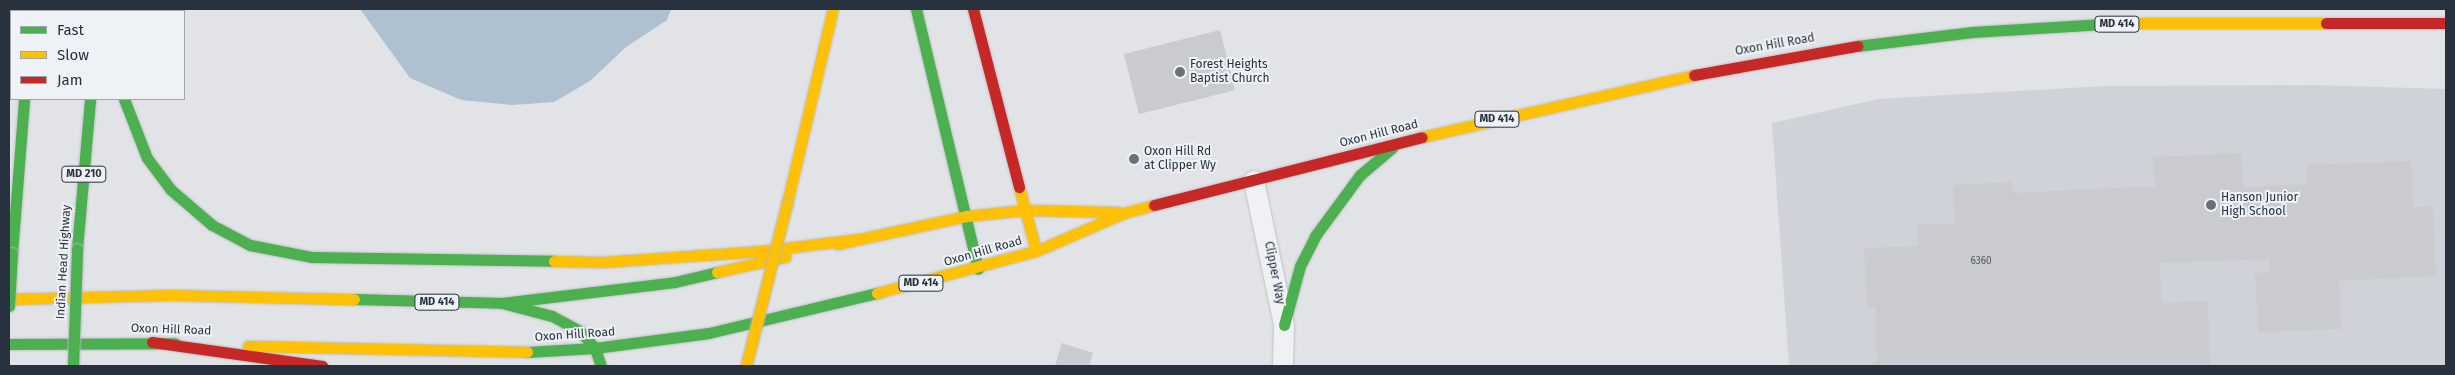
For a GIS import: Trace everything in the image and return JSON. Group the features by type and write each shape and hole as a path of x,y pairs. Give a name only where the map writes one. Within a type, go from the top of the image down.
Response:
{"main road":[{"path":"746,366 834,9"},
{"path":"916,9 978,269"},
{"path":"973,9 1036,251"},
{"name":"Oxon Hill Road","path":"9,344 152,342 501,353 595,348 709,333 978,269 1036,251 1124,213 1400,142 1719,69 1914,38 2125,23 2446,23"},
{"path":"9,319 24,100"},
{"name":"Indian Head Highway","path":"73,366 78,249 90,100"},
{"path":"124,100 146,158 170,189 198,213 250,245 311,257 603,262 752,252 860,239"},
{"path":"1284,326 1300,266 1324,220 1360,175 1400,142"},
{"name":"Oxon Hill Road","path":"9,299 172,295 502,302 607,293 675,282 966,216 1026,210 1124,213"},
{"path":"502,302 552,316 580,331 595,348 601,366"},
{"path":"152,342 322,366"}],"street":[{"name":"Clipper Way","path":"1254,181 1284,326 1283,366"}],"shaded area":[{"path":"2314,85 2446,89 2446,366 1789,366 1772,123 1878,99 2104,86"}],"water":[{"path":"360,9 671,9 667,20 626,47 590,81 554,102 512,105 461,100 410,78"}],"building":[{"name":"Forest Heights Baptist Church","path":"1220,30 1235,90 1139,114 1124,54"},
{"path":"2241,153 2243,187 2307,184 2306,165 2411,161 2413,207 2433,206 2436,276 2339,281 2341,329 2258,332 2255,273 2270,272 2270,259 2160,263 2162,303 2208,301 2210,366 1870,366 1870,363 1877,362 1875,307 1867,308 1864,248 1918,246 1917,224 1955,224 1953,185 2012,182 2013,193 2155,186 2153,157"},
{"path":"1062,343 1093,353 1089,366 1055,366"}],"traffic: fast":[{"path":"916,9 978,269"},
{"path":"1857,46 1972,32 2120,23"},
{"path":"12,253 24,100"},
{"path":"77,249 90,100"},
{"path":"124,100 147,158 170,189 212,225 250,245 311,257 554,261"},
{"path":"1284,325 1300,266 1315,236 1360,175 1392,148"},
{"path":"73,366 77,249"},
{"path":"9,306 12,253"},
{"path":"354,299 502,303 675,282 717,272"},
{"path":"527,352 595,348 709,333 877,293"},
{"path":"502,303 552,316 580,331 595,348 601,366"},
{"path":"9,344 175,343"}],"traffic: slow":[{"path":"787,203 833,9"},
{"path":"2120,23 2326,23"},
{"path":"1422,137 1694,75"},
{"path":"1019,187 1036,251"},
{"path":"746,366 787,203"},
{"path":"877,293 1036,251 1124,213 1154,205"},
{"path":"837,244 966,216 1026,210 1118,212"},
{"path":"554,261 603,262 762,251 859,239"},
{"path":"717,272 785,257"},
{"path":"9,299 172,295 354,299"},
{"path":"248,346 527,352"}],"traffic: jam":[{"path":"973,9 1019,187"},
{"path":"2326,23 2446,23"},
{"path":"1694,75 1857,46"},
{"path":"1154,205 1422,137"},
{"path":"152,342 322,366"}],"place":[{"name":"Forest Heights Baptist Church","path":"1180,72"},
{"name":"Oxon Hill Rd at Clipper Wy","path":"1134,159"},
{"name":"Hanson Junior High School","path":"2211,205"}]}
